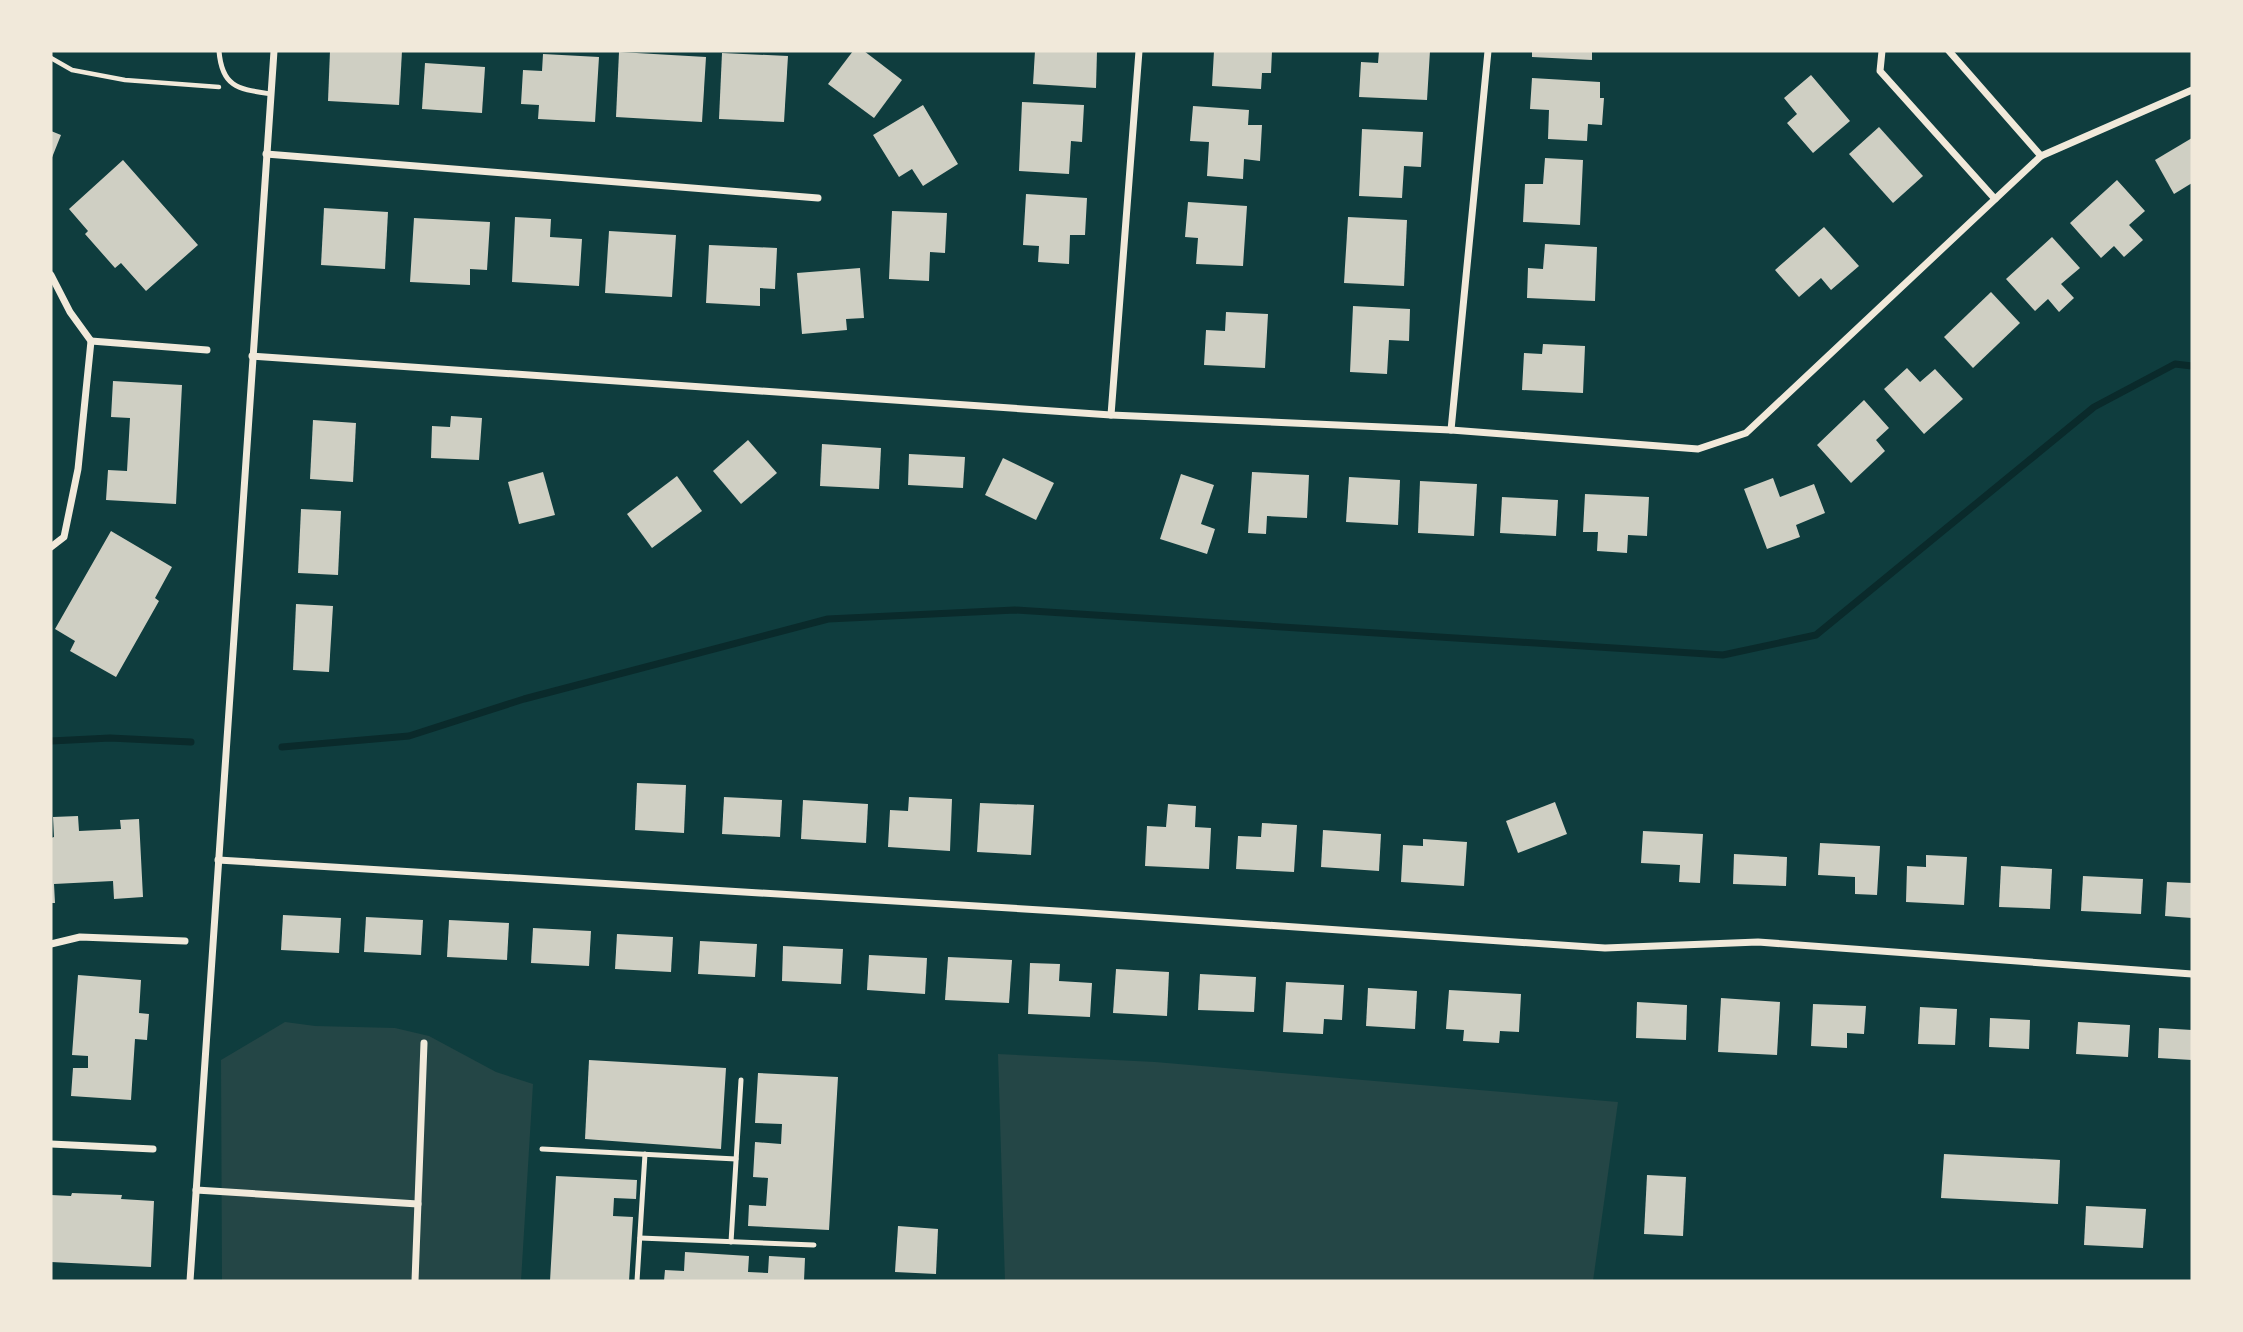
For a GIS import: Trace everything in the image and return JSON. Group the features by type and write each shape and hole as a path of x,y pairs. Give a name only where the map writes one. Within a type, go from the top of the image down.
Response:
{"street":[{"path":"190,1281 274,51"},
{"path":"1111,415 1139,51"},
{"path":"1451,430 1488,51"},
{"path":"1882,51 1880,71 1994,199"},
{"path":"1949,51 2040,156"},
{"path":"252,356 1111,415 1451,430 1698,450 1746,433 2040,156 2192,90"},
{"path":"266,154 818,198"},
{"path":"51,275 70,312 91,341 78,469 64,537 51,547"},
{"path":"91,341 207,350"},
{"path":"218,860 1074,912 1605,948 1758,942 2192,974"},
{"path":"51,944 80,937 185,941"},
{"path":"415,1281 424,1042"},
{"path":"51,1143 153,1149"},
{"path":"196,1190 418,1204"}],"lane":[{"path":"219,51 227,79 241,90 271,94"},
{"path":"731,1242 741,1080"},
{"path":"542,1149 736,1159"},
{"path":"637,1281 645,1154"},
{"path":"640,1238 814,1245"}],"path":[{"path":"51,58 72,69 124,80 241,90"}],"shaded area":[{"path":"285,1022 315,1026 395,1028 429,1036 496,1072 533,1084 521,1281 222,1281 221,1060"},
{"path":"998,1054 1155,1062 1618,1102 1593,1281 1005,1281"}],"building":[{"path":"330,51 402,51 399,105 328,101"},
{"path":"853,51 864,51 902,80 874,118 828,84"},
{"path":"1035,51 1097,51 1096,88 1033,84"},
{"path":"1214,51 1272,51 1271,73 1262,73 1261,89 1212,86"},
{"path":"1379,51 1430,51 1427,100 1359,97 1361,62 1378,63"},
{"path":"1532,51 1592,51 1592,60 1532,57"},
{"path":"619,52 706,57 702,122 616,117"},
{"path":"722,53 788,56 784,122 719,119"},
{"path":"543,54 599,57 595,122 538,119 539,105 521,104 523,70 542,71"},
{"path":"425,63 485,67 482,113 422,109"},
{"path":"1811,75 1850,121 1813,153 1787,123 1797,114 1784,98"},
{"path":"1532,78 1600,82 1600,98 1604,98 1602,125 1588,124 1587,141 1548,139 1549,110 1530,109"},
{"path":"1022,102 1084,105 1082,142 1071,141 1069,174 1019,171"},
{"path":"923,105 958,164 923,186 912,169 899,177 873,135"},
{"path":"1193,106 1249,110 1248,125 1262,125 1260,161 1244,159 1243,179 1207,176 1209,142 1190,141"},
{"path":"1879,127 1923,176 1893,203 1849,154"},
{"path":"1362,129 1423,132 1421,167 1404,166 1402,198 1359,196"},
{"path":"51,131 61,135 51,160"},
{"path":"2192,138 2192,183 2174,194 2155,160"},
{"path":"1545,158 1583,160 1580,225 1523,222 1525,184 1543,184"},
{"path":"123,160 198,245 146,291 121,263 115,268 85,234 88,231 69,209"},
{"path":"2117,180 2145,211 2129,225 2143,240 2124,257 2114,246 2101,258 2070,223"},
{"path":"1026,194 1087,198 1085,235 1070,235 1069,264 1038,262 1039,246 1023,245"},
{"path":"1188,202 1247,206 1243,266 1196,264 1198,238 1185,237"},
{"path":"324,208 388,212 385,269 321,265"},
{"path":"892,211 947,213 945,253 930,252 929,281 889,279"},
{"path":"515,217 551,219 550,237 582,239 579,286 512,282"},
{"path":"1348,217 1407,220 1404,286 1344,283"},
{"path":"414,218 490,222 487,270 470,269 470,285 410,282"},
{"path":"1824,227 1859,266 1831,290 1821,278 1799,297 1775,270"},
{"path":"609,231 676,235 672,297 605,293"},
{"path":"2052,237 2080,268 2061,284 2074,298 2059,312 2048,299 2035,311 2006,279"},
{"path":"1545,244 1597,247 1595,301 1527,298 1528,268 1543,269"},
{"path":"709,245 777,248 775,289 760,288 760,306 706,303"},
{"path":"860,268 864,318 846,319 847,330 802,334 797,273"},
{"path":"1991,292 2020,323 1973,368 1944,337"},
{"path":"1353,306 1410,309 1409,341 1389,340 1387,374 1350,372"},
{"path":"1226,312 1268,314 1265,368 1204,365 1206,330 1225,331"},
{"path":"1543,344 1585,346 1583,393 1522,390 1524,353 1542,354"},
{"path":"1907,368 1920,382 1935,369 1963,399 1924,434 1884,389"},
{"path":"113,381 182,385 176,504 106,500 108,470 127,471 130,418 111,417"},
{"path":"1864,400 1889,428 1876,440 1885,451 1851,483 1817,445"},
{"path":"451,416 482,418 479,460 431,458 432,426 450,427"},
{"path":"313,420 356,423 353,482 310,479"},
{"path":"748,440 777,473 741,504 713,471"},
{"path":"822,444 881,448 879,489 820,486"},
{"path":"909,454 965,457 963,488 908,485"},
{"path":"1003,458 1054,483 1036,520 985,495"},
{"path":"543,472 555,515 519,524 508,482"},
{"path":"1252,472 1309,475 1307,518 1267,516 1266,534 1248,533"},
{"path":"1181,474 1214,485 1201,524 1215,529 1207,554 1160,539"},
{"path":"677,476 702,511 652,548 627,514"},
{"path":"1349,477 1400,480 1398,525 1346,522"},
{"path":"1773,478 1780,497 1814,484 1825,513 1796,525 1800,537 1767,549 1744,489"},
{"path":"1420,481 1477,484 1474,536 1418,533"},
{"path":"1585,494 1649,497 1647,536 1628,535 1627,553 1597,551 1598,532 1583,532"},
{"path":"1502,497 1558,500 1556,536 1500,533"},
{"path":"301,509 341,511 338,575 298,573"},
{"path":"111,531 172,567 155,598 159,601 116,677 70,651 75,641 55,629"},
{"path":"296,604 333,606 329,672 293,670"},
{"path":"637,783 686,785 684,833 635,830"},
{"path":"724,797 782,800 780,837 722,834"},
{"path":"909,797 952,799 950,851 888,847 890,810 908,811"},
{"path":"803,800 868,804 866,843 801,839"},
{"path":"1555,802 1567,834 1518,853 1506,821"},
{"path":"980,803 1034,805 1031,855 977,852"},
{"path":"1168,804 1196,806 1195,827 1211,828 1209,869 1145,866 1147,826 1166,827"},
{"path":"78,816 79,831 121,829 120,820 139,819 143,897 114,899 113,881 54,884 55,903 51,903 53,817"},
{"path":"1262,823 1297,825 1294,872 1236,869 1238,836 1261,837"},
{"path":"1323,830 1381,834 1379,871 1321,867"},
{"path":"1643,831 1703,834 1700,883 1679,882 1680,865 1641,863"},
{"path":"1423,839 1467,842 1464,886 1401,882 1403,845 1423,846"},
{"path":"1820,843 1880,846 1877,895 1855,894 1855,877 1818,875"},
{"path":"1734,854 1787,857 1786,886 1733,884"},
{"path":"1926,855 1967,857 1964,905 1906,902 1907,866 1926,867"},
{"path":"2001,866 2052,869 2050,909 1999,907"},
{"path":"2083,876 2143,879 2141,914 2081,911"},
{"path":"2167,882 2192,883 2192,918 2165,916"},
{"path":"283,915 341,918 339,953 281,950"},
{"path":"366,917 423,920 421,955 364,952"},
{"path":"449,920 509,923 507,960 447,957"},
{"path":"533,928 591,931 589,966 531,963"},
{"path":"617,934 673,937 671,972 615,969"},
{"path":"700,941 757,944 755,977 698,974"},
{"path":"783,946 843,949 841,984 782,981"},
{"path":"869,955 927,958 925,994 867,990"},
{"path":"948,957 1012,960 1009,1003 945,1000"},
{"path":"1030,963 1060,964 1059,981 1092,983 1090,1017 1028,1014"},
{"path":"1116,969 1169,972 1167,1016 1113,1013"},
{"path":"1200,974 1256,977 1254,1012 1198,1010"},
{"path":"78,975 141,980 139,1013 149,1014 147,1040 135,1039 131,1100 71,1096 73,1068 88,1068 88,1056 72,1055"},
{"path":"1286,982 1344,985 1342,1020 1324,1019 1323,1034 1283,1032"},
{"path":"1368,988 1417,991 1415,1029 1366,1026"},
{"path":"1449,990 1521,994 1519,1032 1500,1031 1499,1043 1463,1041 1464,1030 1446,1029"},
{"path":"1721,998 1780,1002 1777,1055 1718,1052"},
{"path":"1637,1002 1687,1005 1686,1040 1636,1038"},
{"path":"1813,1004 1866,1006 1864,1034 1847,1033 1847,1048 1811,1046"},
{"path":"1920,1007 1957,1009 1955,1045 1918,1044"},
{"path":"1990,1018 2030,1020 2029,1049 1989,1047"},
{"path":"2078,1022 2130,1025 2128,1057 2076,1054"},
{"path":"2159,1028 2192,1030 2192,1060 2158,1058"},
{"path":"589,1060 726,1068 721,1149 585,1139"},
{"path":"758,1073 838,1077 829,1230 748,1226 749,1205 766,1206 768,1178 753,1177 755,1142 781,1144 782,1124 755,1123"},
{"path":"1944,1154 2060,1160 2058,1204 1941,1198"},
{"path":"1647,1175 1686,1177 1683,1236 1644,1234"},
{"path":"556,1176 637,1180 636,1199 614,1198 613,1216 633,1217 629,1281 550,1281"},
{"path":"72,1193 122,1195 121,1199 154,1201 151,1267 51,1262 51,1195 71,1196"},
{"path":"2086,1206 2146,1209 2143,1248 2084,1245"},
{"path":"898,1226 938,1229 936,1274 895,1272"},
{"path":"685,1252 749,1256 748,1272 768,1273 769,1256 805,1258 804,1281 664,1281 665,1270 684,1271"}],"waterway":[{"path":"282,747 409,736 524,699 828,619 1015,610 1723,655 1816,635 2094,407 2175,364 2192,366"},
{"path":"51,741 110,738 191,742"}]}
